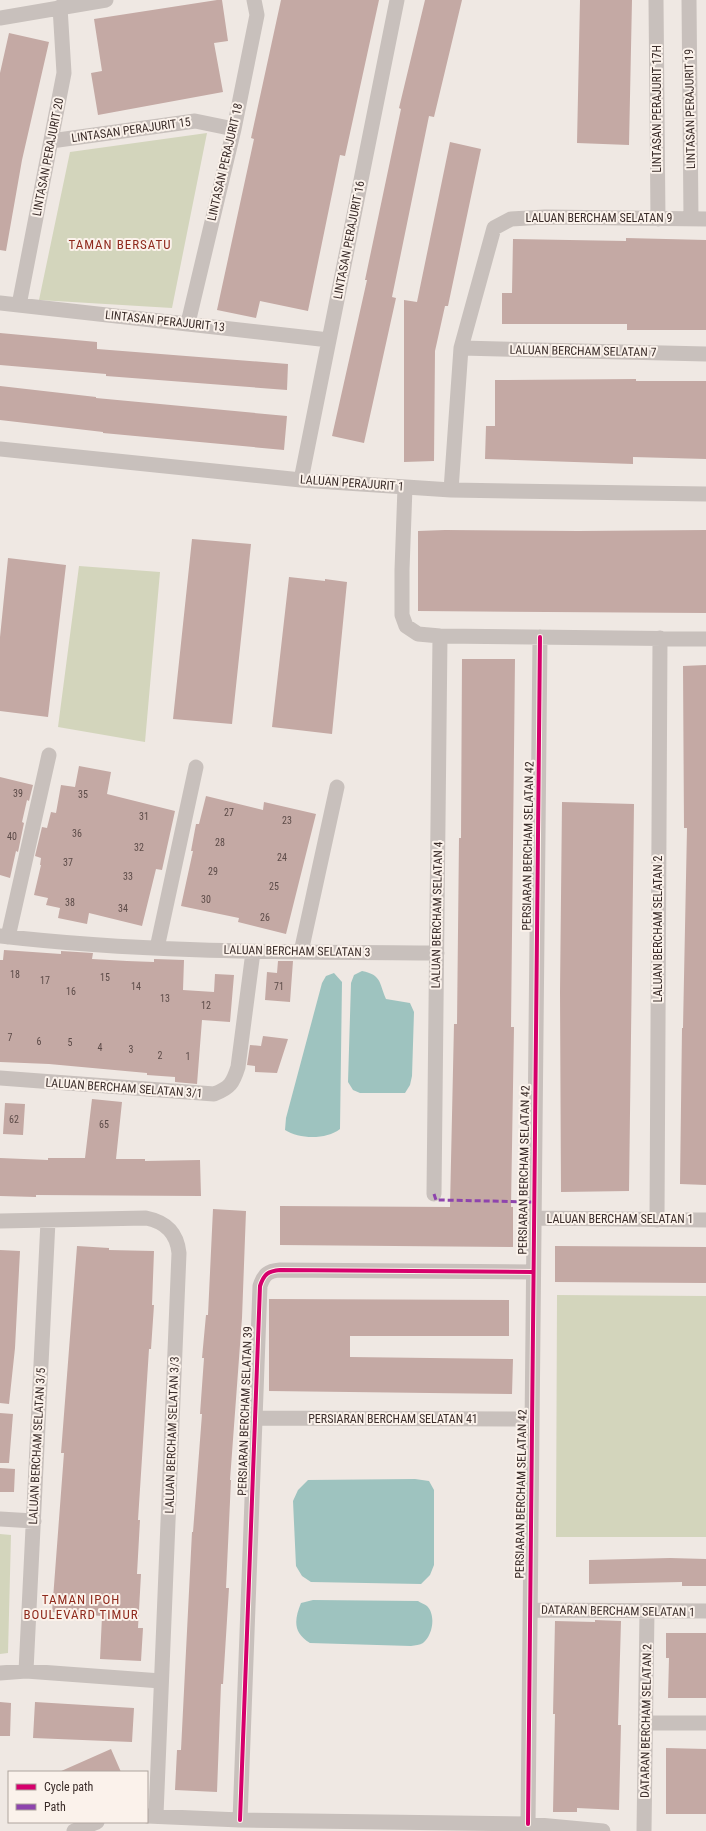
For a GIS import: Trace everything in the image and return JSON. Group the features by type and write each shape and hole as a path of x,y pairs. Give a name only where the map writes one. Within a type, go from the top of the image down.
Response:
{"street":[{"path":"0,18 106,0"},
{"name":"LINTASAN PERAJURIT 18","path":"188,323 234,129 257,15 254,0"},
{"name":"LINTASAN PERAJURIT 16","path":"301,480 397,0"},
{"name":"LINTASAN PERAJURIT 17H","path":"656,0 658,219"},
{"name":"LINTASAN PERAJURIT 19","path":"689,0 699,219"},
{"name":"LINTASAN PERAJURIT 20","path":"19,305 64,73 60,7"},
{"name":"LINTASAN PERAJURIT 15","path":"51,141 195,121 234,129"},
{"name":"LALUAN BERCHAM SELATAN 9","path":"461,348 494,228 511,219 518,218 699,219"},
{"name":"LINTASAN PERAJURIT 13","path":"0,303 329,340"},
{"path":"451,490 461,348"},
{"name":"LALUAN BERCHAM SELATAN 7","path":"461,348 706,354"},
{"name":"LALUAN PERAJURIT 1","path":"0,449 301,480 451,490 706,494"},
{"path":"405,487 402,615 406,626 418,634 440,636 706,639"},
{"name":"LALUAN BERCHAM SELATAN 4","path":"434,1194 440,636"},
{"name":"PERSIARAN BERCHAM SELATAN 42","path":"528,1824 540,637"},
{"name":"LALUAN BERCHAM SELATAN 2","path":"657,1220 660,638"},
{"name":"LALUAN BERCHAM SELATAN 3","path":"49,755 4,936 85,945 254,952 437,953"},
{"path":"157,948 196,767"},
{"path":"301,952 337,787"},
{"name":"LALUAN BERCHAM SELATAN 3/1","path":"0,1078 214,1094 224,1091 234,1081 238,1067 254,952"},
{"name":"LALUAN BERCHAM SELATAN 3/3","path":"0,1221 146,1218 157,1220 166,1225 178,1242 179,1253 161,1680 152,1815"},
{"name":"LALUAN BERCHAM SELATAN 1","path":"534,1218 706,1220"},
{"name":"LALUAN BERCHAM SELATAN 3/5","path":"26,1671 48,1220"},
{"name":"PERSIARAN BERCHAM SELATAN 39","path":"232,1823 260,1286 264,1275 271,1270 533,1272"},
{"name":"PERSIARAN BERCHAM SELATAN 41","path":"254,1418 532,1419"},
{"path":"0,1519 34,1522"},
{"name":"DATARAN BERCHAM SELATAN 1","path":"530,1610 706,1611"},
{"name":"DATARAN BERCHAM SELATAN 2","path":"644,1831 647,1611"},
{"path":"0,1673 26,1671 161,1680"},
{"path":"646,1723 706,1723"},
{"path":"152,1815 232,1823 446,1827 528,1824 603,1831"},
{"path":"74,1831 94,1823"}],"green space":[{"path":"207,133 172,308 39,300 70,152"},
{"path":"79,566 160,572 145,742 58,727"},
{"path":"557,1295 706,1296 706,1537 556,1537"},
{"path":"0,1534 11,1535 8,1653 0,1654"}],"water":[{"path":"362,971 377,977 386,999 410,1003 414,1012 412,1076 410,1085 405,1093 360,1093 353,1090 348,1082 351,983 354,975"},
{"path":"334,973 342,982 340,1129 334,1133 320,1137 305,1137 285,1130 286,1118 322,983 326,976"},
{"path":"415,1479 429,1481 434,1490 434,1565 430,1575 421,1584 311,1582 302,1576 296,1566 293,1501 298,1490 308,1480"},
{"path":"313,1600 418,1601 426,1605 432,1614 431,1630 423,1643 411,1646 310,1643 300,1635 296,1626 296,1620 301,1603"}],"building":[{"path":"222,0 228,41 214,43 223,92 98,115 91,73 102,71 94,19"},
{"path":"281,0 379,0 345,156 340,155 308,311 260,301 256,318 217,310 254,139 251,138"},
{"path":"425,0 462,0 434,117 429,116 392,297 396,298 364,443 332,436 367,280 365,280 401,109 399,108"},
{"path":"580,0 632,0 629,145 577,143"},
{"path":"9,33 49,42 22,160 6,251 0,250 0,73"},
{"path":"450,142 481,149 448,306 445,306 435,351 434,461 404,462 404,300 417,302"},
{"path":"626,238 706,240 706,330 627,330 627,324 502,324 502,293 512,293 513,239 626,241"},
{"path":"0,333 97,342 97,349 288,364 287,390 106,376 106,374 0,365"},
{"path":"636,379 636,381 706,381 706,459 633,457 633,464 485,459 486,426 495,426 495,380"},
{"path":"0,386 96,398 287,416 284,450 103,433 0,420"},
{"path":"706,530 706,613 418,611 418,531"},
{"path":"192,539 251,544 232,724 173,719"},
{"path":"8,558 66,565 48,717 0,711 0,637"},
{"path":"289,577 347,582 332,734 272,727"},
{"path":"462,659 515,659 511,1027 514,1027 511,1207 513,1207 513,1247 280,1245 280,1206 450,1207 454,1024 457,1024 459,838 461,838"},
{"path":"706,665 706,1185 680,1184 687,828 684,828 683,666"},
{"path":"79,766 111,772 107,794 175,811 162,870 156,869 142,926 89,913 87,924 58,918 60,908 46,905 48,898 34,895 41,865 41,858 35,856 42,827 47,828 51,812 56,813 61,785 75,787"},
{"path":"0,777 33,785 29,801 27,800 18,852 16,851 10,878 0,875"},
{"path":"206,796 263,810 264,802 316,814 286,934 238,922 239,918 181,906 193,851 191,851 196,824 199,824"},
{"path":"562,802 634,804 629,1191 561,1192 560,992"},
{"path":"4,950 61,954 61,951 93,953 92,959 127,961 154,962 154,959 184,960 183,990 214,992 215,974 234,975 230,1022 202,1020 197,1084 175,1082 175,1077 147,1075 147,1073 49,1064 0,1062 0,960 3,960"},
{"path":"278,961 293,961 290,1002 265,1000 267,972 277,973"},
{"path":"263,1036 288,1039 277,1073 255,1072 255,1066 247,1065 250,1045 261,1046"},
{"path":"92,1099 122,1102 116,1159 145,1159 145,1161 200,1160 201,1196 0,1196 0,1158 48,1160 48,1158 85,1158"},
{"path":"5,1103 25,1104 23,1135 3,1134"},
{"path":"213,1209 246,1211 242,1318 230,1480 226,1588 229,1588 223,1684 221,1684 217,1792 175,1790 177,1750 181,1750 192,1532 202,1414 200,1414 204,1358 202,1358 206,1315 208,1315"},
{"path":"77,1246 109,1248 109,1250 154,1251 152,1305 154,1305 151,1349 149,1349 138,1520 140,1520 137,1574 141,1574 138,1628 143,1628 141,1661 100,1659 102,1616 52,1612 64,1453 61,1453"},
{"path":"555,1246 706,1247 706,1283 555,1282"},
{"path":"0,1250 20,1251 15,1348 9,1404 0,1403"},
{"path":"269,1299 509,1300 509,1336 350,1336 350,1357 513,1359 512,1394 269,1391"},
{"path":"0,1413 13,1414 9,1463 0,1463"},
{"path":"0,1468 15,1469 14,1492 0,1492"},
{"path":"670,1558 706,1559 706,1586 682,1586 682,1582 589,1584 589,1560"},
{"path":"595,1620 621,1621 618,1725 621,1725 619,1810 577,1808 577,1812 553,1812 555,1621 595,1622"},
{"path":"666,1633 706,1633 706,1698 668,1698 669,1658 666,1658"},
{"path":"0,1702 11,1703 10,1736 0,1736"},
{"path":"35,1702 134,1708 132,1742 33,1738"},
{"path":"666,1748 706,1749 706,1814 666,1814"},
{"path":"111,1749 121,1771 61,1771"}],"marked path":[{"path":"434,1194 436,1200 534,1202"}],"cycle path":[{"path":"528,1824 540,637"},
{"path":"240,1820 260,1286 263,1279 269,1272 280,1270 533,1272"}],"district":[{"name":"TAMAN BERSATU","path":"120,244"},
{"name":"TAMAN IPOH BOULEVARD TIMUR","path":"81,1606"}]}
